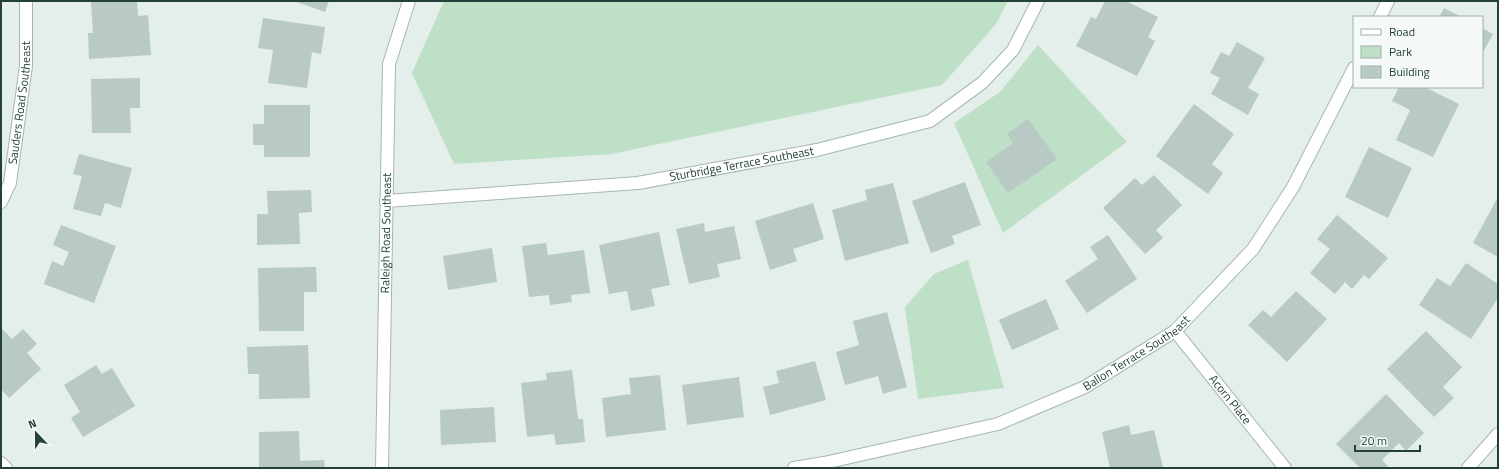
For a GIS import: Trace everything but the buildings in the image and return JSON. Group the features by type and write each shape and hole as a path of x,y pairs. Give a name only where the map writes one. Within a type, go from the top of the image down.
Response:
{"street":[{"name":"Sauders Road Southeast","path":"1,202 10,183 26,66 26,1"},
{"name":"Raleigh Road Southeast","path":"382,468 389,64 409,1"},
{"name":"Sturbridge Terrace Southeast","path":"386,201 638,183 817,150 930,121 982,83 1013,50 1038,1"},
{"path":"1380,16 1388,1"},
{"name":"Ballon Terrace Southeast","path":"794,468 824,463 998,424 1085,387 1175,331 1253,249 1293,187 1353,70"},
{"name":"Acorn Place","path":"1175,331 1285,468"},
{"path":"1468,468 1498,434"},
{"path":"1,463 6,468"}],"green space":[{"path":"444,1 1008,1 996,24 942,85 611,154 454,164 412,73"},
{"path":"1038,45 1127,142 1003,233 954,123 1000,92"},
{"path":"968,260 1004,388 918,399 905,307 934,274"}]}
